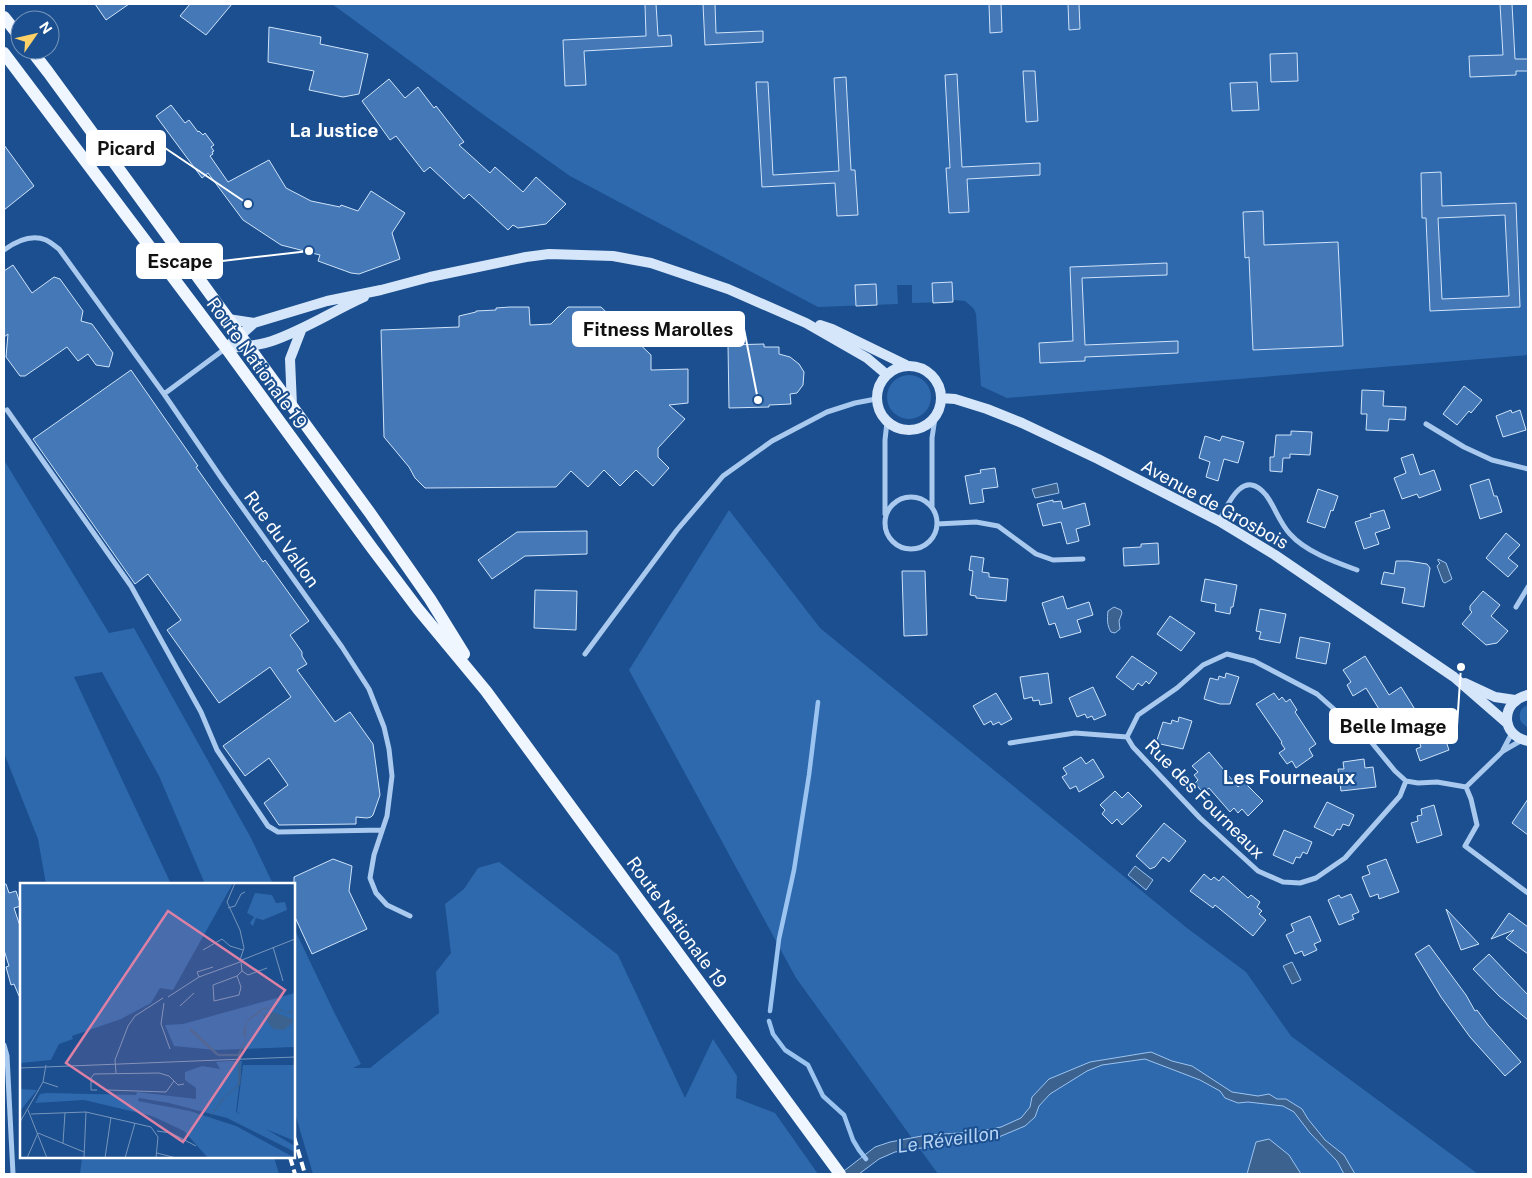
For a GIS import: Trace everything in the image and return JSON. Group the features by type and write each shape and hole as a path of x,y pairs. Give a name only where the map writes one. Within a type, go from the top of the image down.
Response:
{"main road":[{"name":"Route Nationale 19","path":"4,53 226,348 418,609 486,690 840,1174"},
{"name":"Route Nationale 19","path":"39,60 370,513 430,599 486,690"}],"street":[{"name":"Rue du Vallon","path":"4,250 15,242 32,238 46,240 59,249 164,394 342,647 369,689 384,727 392,776 387,816 374,855 370,878 376,894 387,905 410,916"},
{"path":"228,319 254,323 327,301 526,257 549,254 613,256 651,263 728,289 806,323 867,358 886,374"},
{"path":"226,348 249,347 272,341 381,290"},
{"path":"164,394 226,348 254,323"},
{"path":"806,323 832,329 906,365 920,367 933,376 938,383 941,398 940,408 927,425 907,430 896,428 887,422 878,408 876,399 880,382 886,374 906,365"},
{"path":"292,406 290,359 302,328"},
{"name":"Avenue de Grosbois","path":"941,398 955,399 987,408 1022,423 1098,459 1219,521 1275,555 1454,677 1495,698 1515,700"},
{"path":"585,654 677,530 724,476 772,441 827,412 855,403 876,399"},
{"path":"7,410 131,586 201,712 218,750 268,826 278,832 382,830"},
{"path":"932,507 932,438 934,418"},
{"path":"885,525 889,509 894,503 909,497 925,501 932,507 937,524 933,537 927,544 919,548 901,548 888,536 885,525 885,440 887,422"},
{"path":"1426,424 1464,447 1492,460 1528,470"},
{"path":"1219,521 1236,491 1250,484 1265,494 1290,535 1320,555 1358,570"},
{"path":"937,524 976,522 998,526 1036,554 1053,560 1083,559"},
{"path":"1516,607 1528,586"},
{"name":"Rue des Fourneaux","path":"1227,654 1254,661 1317,694 1372,742 1395,771 1406,781 1400,796 1345,858 1316,878 1300,883 1283,882 1258,871 1200,818 1133,747 1128,737 1138,715 1177,688 1203,665 1227,654"},
{"name":"Avenue de Grosbois","path":"1454,677 1510,729 1526,740"},
{"path":"1503,751 1510,729 1507,718 1508,711 1515,700 1528,695"},
{"name":"Rue des Fourneaux","path":"1010,743 1075,733 1128,737"},
{"path":"1466,787 1503,751 1526,740"},
{"path":"1406,781 1418,783 1437,782 1466,787"},
{"path":"1466,787 1471,798 1477,825 1465,846 1528,893"},
{"path":"4,1045 7,1056 13,1174"}],"shaded area":[{"path":"332,4 1528,4 1528,355 1007,398 981,386 976,314 974,309 965,301 912,303 912,285 897,285 898,304 818,307 570,176"},
{"path":"905,375 913,375 925,381 931,397 925,413 913,419 905,419 893,413 887,401 887,393 893,381"},
{"path":"4,460 109,633 134,628 251,838 273,883 205,883 159,776 102,672 74,677 171,883 46,883 38,839 4,753"},
{"path":"729,510 820,628 1187,928 1246,972 1291,1036 1478,1174 938,1174 796,978 629,670"},
{"path":"1528,705 1528,728 1521,722 1520,712"},
{"path":"499,862 618,955 685,1098 713,1039 737,1076 736,1098 775,1113 818,1174 313,1174 295,1113 295,930 361,1064 353,1068 370,1068 439,1013 436,972 451,953 445,904 464,889 478,868"},
{"path":"82,1158 274,1158 279,1174 80,1174"}],"water":[{"path":"1057,483 1059,493 1035,498 1032,489"},
{"path":"1438,559 1446,563 1452,579 1445,583 1437,566 1440,563"},
{"path":"1114,607 1121,610 1122,613 1119,621 1120,629 1115,633 1111,632 1107,619 1108,611"},
{"path":"1135,866 1153,880 1146,890 1128,875"},
{"path":"1292,962 1301,980 1292,984 1283,966"},
{"name":"Le Réveillon","path":"1151,1052 1172,1061 1192,1066 1232,1092 1258,1096 1269,1094 1277,1099 1286,1099 1302,1109 1325,1140 1344,1155 1355,1174 1344,1174 1337,1161 1310,1133 1294,1112 1283,1106 1248,1102 1238,1103 1225,1098 1220,1091 1200,1080 1145,1059 1102,1065 1087,1071 1050,1094 1039,1106 1035,1117 1025,1126 994,1139 973,1140 895,1152 879,1159 859,1174 840,1174 875,1147 890,1142 927,1135 975,1132 1001,1127 1021,1118 1030,1107 1032,1097 1049,1079 1090,1062"},
{"path":"1269,1139 1289,1155 1301,1174 1247,1174 1256,1142"}],"building":[{"path":"95,4 129,4 106,20"},
{"path":"190,4 232,4 206,35 180,16"},
{"path":"645,4 656,4 658,36 671,35 672,46 584,51 586,85 565,86 563,40 646,36"},
{"path":"703,4 715,4 716,33 763,31 763,42 705,45"},
{"path":"989,4 1001,4 1002,32 990,33"},
{"path":"1068,4 1079,4 1080,29 1069,30"},
{"path":"1500,4 1512,4 1515,59 1528,59 1528,71 1516,71 1516,75 1470,77 1469,56 1503,55"},
{"path":"269,27 321,37 320,44 368,54 359,94 343,97 309,90 314,71 268,62"},
{"path":"1297,53 1298,81 1271,82 1270,54"},
{"path":"1023,71 1035,71 1038,121 1026,122"},
{"path":"957,74 962,167 1040,163 1040,175 967,179 969,212 949,213 946,168 950,168 945,75"},
{"path":"846,77 851,170 855,170 858,215 837,216 835,183 762,187 756,82 768,82 773,175 839,171 834,78"},
{"path":"389,79 405,98 418,87 434,108 436,106 464,142 459,145 490,173 495,167 523,192 536,177 566,204 546,224 518,228 513,225 508,230 469,194 464,199 430,167 424,172 396,136 390,140 362,101"},
{"path":"1257,82 1259,110 1232,111 1230,83"},
{"path":"171,105 185,123 189,120 198,132 203,135 205,133 214,145 211,147 214,151 212,152 213,154 210,156 228,182 269,160 286,188 311,201 340,207 341,205 358,211 371,191 405,213 392,233 400,259 359,274 351,273 318,261 320,255 281,245 243,220 208,173 202,178 156,116"},
{"path":"4,145 34,186 4,210"},
{"path":"1441,172 1442,206 1516,203 1520,307 1430,311 1426,218 1422,218 1421,173","holes":["1505,215 1509,296 1442,299 1438,218"]},
{"path":"1263,211 1264,245 1338,242 1343,346 1253,350 1249,257 1245,258 1243,212"},
{"path":"1167,263 1167,275 1082,278 1085,345 1178,341 1178,353 1085,357 1085,361 1040,363 1039,343 1073,341 1070,267"},
{"path":"13,265 32,293 54,277 60,279 83,311 81,321 92,324 113,353 109,367 96,365 88,354 78,361 67,347 25,376 20,376 6,357 8,334 4,337 4,271"},
{"path":"952,282 953,302 933,303 932,283"},
{"path":"876,284 877,305 856,306 855,285"},
{"path":"529,307 530,325 551,324 568,307 601,307 651,355 651,370 688,369 688,403 669,405 685,419 658,448 658,457 669,468 653,486 636,470 620,486 604,470 588,487 571,471 556,487 425,488 415,478 409,467 384,437 381,330 459,327 459,316 476,311"},
{"path":"764,344 764,347 779,347 779,354 790,357 799,364 804,372 803,385 797,393 790,394 791,404 769,405 769,407 729,408 728,345"},
{"path":"131,370 263,562 265,560 309,621 290,635 302,652 302,656 307,664 297,670 335,722 350,712 373,744 380,795 371,817 356,817 356,824 279,825 264,803 288,785 269,758 245,776 223,746 291,697 270,667 219,703 167,630 181,620 148,574 135,584 33,439"},
{"path":"1464,386 1482,400 1457,425 1443,414"},
{"path":"1362,390 1384,391 1383,406 1406,407 1405,420 1389,419 1388,431 1366,430 1367,414 1361,414"},
{"path":"1511,410 1512,413 1520,410 1526,430 1503,437 1496,416"},
{"path":"1291,431 1312,432 1310,455 1290,454 1290,458 1283,458 1282,472 1270,471 1270,457 1274,457 1276,435 1291,435"},
{"path":"1205,436 1220,441 1222,436 1244,442 1238,463 1224,459 1218,481 1206,477 1210,462 1199,458"},
{"path":"1413,454 1420,475 1434,470 1441,490 1419,498 1417,494 1402,499 1394,478 1406,473 1401,458"},
{"path":"995,468 998,487 982,489 984,502 970,504 965,476 981,473 980,470"},
{"path":"1489,479 1494,496 1497,496 1502,512 1480,519 1470,485"},
{"path":"1318,489 1338,496 1325,528 1307,522"},
{"path":"1053,500 1053,502 1061,501 1063,509 1085,503 1090,525 1076,529 1079,541 1067,544 1061,522 1043,526 1037,504"},
{"path":"1384,510 1390,528 1375,533 1379,544 1364,549 1355,522 1371,517 1370,514"},
{"path":"587,531 587,554 525,556 492,579 478,560 517,532"},
{"path":"1506,533 1520,545 1508,558 1518,566 1508,577 1486,558"},
{"path":"1158,543 1159,564 1124,566 1123,548 1141,547 1141,544"},
{"path":"971,556 984,558 982,572 989,573 989,577 1008,579 1006,601 976,598 976,596 970,595 973,571 969,570"},
{"path":"1396,561 1427,564 1430,568 1424,607 1402,603 1405,588 1381,584 1384,572 1394,574"},
{"path":"902,571 925,571 927,635 904,636"},
{"path":"1205,579 1237,585 1230,614 1215,611 1216,604 1201,601"},
{"path":"535,590 577,591 576,630 534,628"},
{"path":"1483,591 1500,605 1491,616 1508,631 1497,643 1486,645 1462,624 1472,612 1470,606"},
{"path":"1063,596 1067,609 1089,602 1093,615 1077,620 1081,632 1060,638 1055,623 1049,625 1042,603"},
{"path":"1260,609 1286,614 1280,643 1259,639 1261,632 1256,631"},
{"path":"1170,616 1195,633 1181,651 1157,634"},
{"path":"1300,637 1330,643 1326,664 1296,658"},
{"path":"1132,656 1157,673 1149,684 1146,681 1142,686 1138,683 1133,690 1116,677"},
{"path":"1365,656 1389,695 1401,687 1416,711 1398,721 1394,714 1390,717 1386,711 1382,714 1366,688 1353,696 1347,685 1351,682 1343,670"},
{"path":"1048,673 1052,703 1040,705 1039,700 1033,701 1032,697 1024,699 1020,677"},
{"path":"1226,673 1239,677 1230,704 1220,704 1204,699 1210,678 1218,680 1219,676 1225,678"},
{"path":"1093,687 1106,715 1094,720 1092,716 1087,718 1085,714 1077,717 1069,698"},
{"path":"996,693 1012,719 1001,725 999,722 993,725 991,721 984,725 973,706"},
{"path":"1274,693 1279,700 1282,697 1286,702 1290,699 1297,710 1295,712 1316,744 1309,749 1313,756 1296,768 1292,761 1287,764 1279,753 1285,749 1282,742 1256,704"},
{"path":"1179,717 1192,721 1183,749 1156,743 1163,722 1171,724 1172,720 1178,722"},
{"path":"1440,724 1449,750 1420,761 1416,749 1421,747 1419,741 1423,740 1420,731"},
{"path":"1209,752 1238,787 1244,782 1263,801 1248,816 1242,809 1238,813 1234,808 1230,812 1209,788 1203,793 1195,783 1198,780 1194,775 1198,772 1192,766"},
{"path":"1081,757 1086,764 1093,759 1104,777 1079,792 1076,786 1070,789 1062,777 1067,774 1063,768"},
{"path":"1364,759 1365,768 1373,767 1376,787 1341,791 1338,769 1344,769 1343,762"},
{"path":"1115,791 1122,798 1128,792 1142,806 1122,825 1117,819 1112,824 1102,814 1105,810 1100,805"},
{"path":"1528,799 1528,835 1512,823"},
{"path":"1327,802 1354,815 1349,826 1343,824 1340,830 1337,829 1333,836 1314,827"},
{"path":"1434,805 1442,835 1417,843 1411,823 1418,821 1417,816 1422,815 1421,809"},
{"path":"1164,823 1186,841 1169,862 1163,857 1155,867 1150,869 1136,856"},
{"path":"1284,830 1312,842 1307,854 1303,852 1300,858 1296,857 1293,864 1273,855"},
{"path":"333,859 352,866 349,891 367,929 312,954 295,917 294,877"},
{"path":"1386,859 1399,892 1379,899 1378,894 1370,897 1362,877 1370,874 1367,866"},
{"path":"1204,874 1211,880 1214,877 1219,881 1223,876 1248,898 1251,895 1260,902 1257,907 1262,911 1259,914 1266,920 1253,936 1215,905 1213,908 1190,891"},
{"path":"4,884 6,884 9,893 16,891 20,903 20,906 14,908 20,926 20,996 14,984 11,985 6,967 9,966 4,950"},
{"path":"1351,894 1359,912 1352,915 1354,919 1339,925 1328,900 1339,895 1341,898"},
{"path":"1446,909 1479,944 1461,950"},
{"path":"1509,913 1528,927 1528,954 1506,938 1514,930 1491,939"},
{"path":"1310,916 1321,941 1314,944 1317,950 1304,956 1302,951 1295,954 1286,935 1294,931 1291,924"},
{"path":"1429,945 1466,995 1475,1011 1477,1010 1521,1062 1505,1076 1470,1037 1441,997 1415,954"},
{"path":"1489,954 1528,995 1528,1020 1499,996 1473,969"}],"waterway":[{"path":"770,1011 779,939 794,870 809,775 818,702"},
{"path":"769,1021 773,1034 785,1050 808,1065 823,1096 844,1115 853,1140 866,1159"}],"railway":[{"path":"295,1140 305,1174"},
{"path":"290,1158 295,1174"}],"place":[{"name":"Picard","path":"248,204"},
{"name":"Escape","path":"309,251"},
{"name":"Fitness Marolles","path":"758,400"},
{"name":"Belle Image","path":"1461,667"}],"district":[{"name":"La Justice","path":"334,130"},
{"name":"Les Fourneaux","path":"1289,777"}]}
